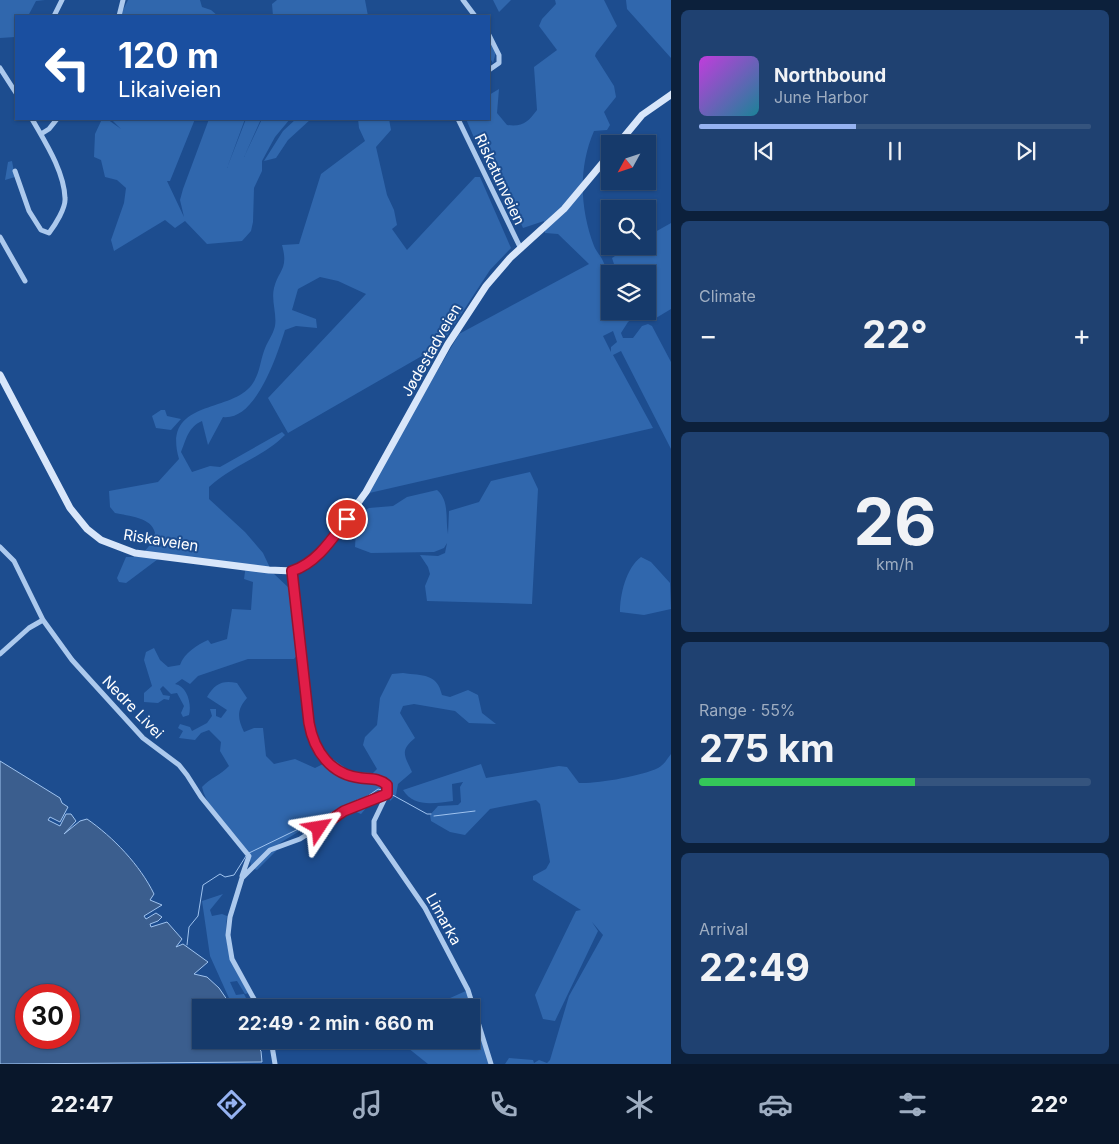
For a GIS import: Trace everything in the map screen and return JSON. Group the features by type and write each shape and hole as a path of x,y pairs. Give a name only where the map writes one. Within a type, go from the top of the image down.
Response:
{"main road":[{"path":"625,135 642,115 671,95"},
{"name":"Jødestadveien","path":"292,571 304,566 320,553 355,509 464,319 490,280 520,249 560,214 601,165"},
{"name":"Riskaveien","path":"0,375 70,508 86,529 101,540 135,553 269,570 292,571"}],"street":[{"path":"54,15 62,0"},
{"path":"119,15 123,0"},
{"path":"463,0 474,15"},
{"path":"490,37 499,55 499,63 490,69"},
{"path":"0,68 15,91"},
{"path":"15,171 32,216 40,230 49,233 64,205 65,198 59,173 33,120"},
{"path":"40,134 49,129 56,120"},
{"name":"Riskatunveien","path":"458,120 520,249"},
{"path":"0,237 25,281"},
{"name":"Nedre Livei","path":"0,547 14,561 43,620 81,671 136,731 188,775 200,797 249,856 242,878"},
{"path":"253,999 232,959 228,935 230,917 242,878 270,850 300,839 344,811 387,794 387,785 380,780 352,777 330,765 324,760 314,742 309,723 292,571"},
{"path":"0,654 29,628 43,620"},
{"name":"Limarka","path":"387,794 374,821 374,834 426,908 465,983 491,1064"},
{"path":"272,1049 275,1064"}],"shaded area":[{"path":"0,0 45,0 36,1 29,15 15,15 15,37 0,38"},
{"path":"128,0 200,0 202,7 211,10 217,15 120,15"},
{"path":"277,0 365,0 368,15 273,15 272,4"},
{"path":"493,0 511,0 499,12"},
{"path":"555,0 604,0 617,26 595,56 614,86 616,97 604,112 610,125 607,130 594,131 589,145 583,174 584,203 589,232 604,265 601,265 601,320 630,320 621,333 623,338 633,338 642,326 648,324 652,326 671,362 671,449 621,351 613,355 653,428 365,494 459,334 589,264 558,234 545,233 544,221 523,228 496,169 488,143 475,140 466,120 490,120 490,94 499,89 497,113 507,125 521,124 528,121 534,114 537,110 534,67 557,50 539,26 542,19 556,4","holes":["613,331 617,342 611,347 611,352 603,336"]},
{"path":"626,0 671,0 671,58 627,9"},
{"path":"490,42 496,52 493,63 491,60"},
{"path":"102,120 108,120 121,129 112,120 195,120 170,181 167,181 184,217 180,200 209,120 245,120 227,168 246,120 261,120 244,157 262,120 289,120 275,137 262,161 262,171 254,188 251,231 242,241 207,244 185,221 175,228 165,220 114,251 111,240 124,203 126,188 117,180 105,177 101,160 94,157 95,134"},
{"path":"295,120 310,120 288,140 276,158 264,161 283,131"},
{"path":"358,120 389,120 391,130 376,147 387,195 394,210 397,225 392,229 407,250 475,177 480,177 511,248 490,270 441,345 288,433 268,398 366,294 338,281 320,277 298,289 292,310 316,319 317,328 296,326 285,330 271,370 255,398 245,409 235,415 223,417 208,445 202,421 191,430 181,452 192,472 210,466 220,467 282,432 285,435 276,443 227,473 209,487 209,499 245,532 263,553 272,572 290,589 299,653 294,659 248,659 198,676 190,684 182,679 175,684 183,688 188,696 190,711 189,715 183,717 181,713 184,706 177,693 171,694 163,686 160,689 163,695 170,696 169,700 164,699 158,703 144,702 144,693 152,686 144,660 146,652 154,648 160,660 168,667 180,665 188,653 208,640 211,644 227,639 232,609 251,610 253,582 244,579 246,565 162,556 126,583 119,582 117,578 126,557 140,557 149,546 155,533 153,528 144,520 115,513 110,507 109,491 158,482 179,459 176,439 180,426 189,416 244,393 253,383 275,326 273,293 284,265 282,245 299,244 321,174 365,141 359,128"},
{"path":"12,161 15,177 5,180 8,162"},
{"path":"671,223 671,309 656,318 656,265 614,265 612,258 616,255 656,255 656,231"},
{"path":"161,410 165,410 167,416 181,419 171,430 156,428 152,416"},
{"path":"530,472 538,489 532,604 427,601 425,586 430,574 420,555 438,556 445,553 447,543 444,548 434,552 371,553 355,547 356,530 364,511 369,508 393,506 407,497 437,490 444,499 448,534 449,511 479,502 491,481"},
{"path":"641,557 651,562 670,583 671,609 644,615 620,612 625,582 631,568"},
{"path":"392,674 423,675 433,679 440,688 442,695 450,697 468,690 478,695 482,713 496,724 469,723 455,711 414,704 403,706 400,713 415,738 405,750 412,772 398,784 396,795 390,801 388,790 373,800 361,814 344,807 340,811 336,823 331,828 319,833 308,826 280,843 277,850 257,870 251,868 249,857 244,847 212,808 202,787 229,766 220,751 221,742 209,730 201,733 195,740 179,738 183,731 178,728 180,724 190,727 192,731 207,723 212,716 210,709 216,709 216,716 221,718 227,710 207,697 213,688 223,682 237,683 247,698 241,706 239,714 244,732 254,728 263,728 266,756 274,764 295,759 315,768 333,759 350,771 373,773 377,769 363,745 365,737 377,725 380,698"},
{"path":"671,754 671,1064 505,1064 509,1058 533,1060 534,1063 539,1060 547,1063 550,1060 569,996 603,935 592,922 598,931 555,1021 543,1019 535,995 576,911 581,910 533,880 533,876 546,869 550,862 540,804 536,800 490,809 465,835 450,832 431,821 430,815 438,806 458,805 461,802 460,787 463,782 452,784 453,801 419,802 413,800 403,790 481,764 486,778 559,766 567,767 579,783 607,781 651,771 664,764"},
{"path":"0,761 60,798 62,803 68,807 60,822 50,817 48,820 60,826 66,814 71,814 76,821 64,834 80,821 87,819 125,852 134,862 154,894 150,900 162,905 144,916 146,919 156,913 162,917 150,924 151,927 167,922 182,939 176,947 183,944 208,962 194,974 207,977 219,988 227,999 192,999 192,1049 259,1049 262,1062 0,1064"},
{"path":"223,894 210,910 212,916 222,914 227,916 226,927 230,957 249,993 245,994 237,981 230,982 236,995 244,994 246,998 229,999 210,956 202,901"},
{"path":"468,990 471,999 448,999"},
{"path":"480,1029 491,1064 428,1064 409,1049 480,1049"}],"waterway":[{"path":"249,853 358,800 362,800 378,789 385,791"},
{"path":"389,793 427,814 431,814"},
{"path":"434,816 475,811"},
{"path":"187,945 189,927 198,916 203,885 220,874 225,877 234,875 246,856"}],"route":[{"path":"319,828 344,811 361,806 387,794 387,785 384,782 372,778 352,777 324,760 314,742 309,723 292,571 301,568 315,558 347,519"}]}
